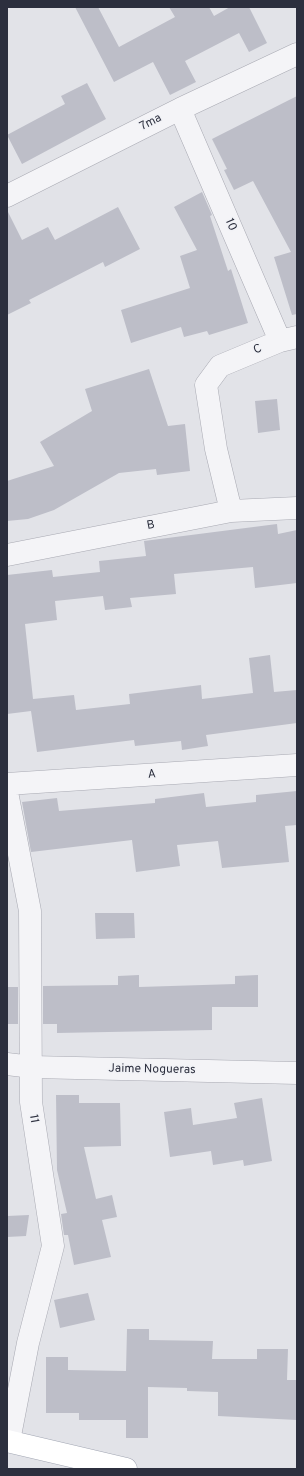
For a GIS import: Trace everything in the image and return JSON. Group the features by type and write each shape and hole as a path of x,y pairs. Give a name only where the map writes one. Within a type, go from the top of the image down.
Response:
{"main road":[{"path":"8,1441 126,1469"}],"street":[{"name":"7ma","path":"7,196 180,108 297,54"},
{"name":"10","path":"180,108 288,339"},
{"name":"C","path":"231,511 216,449 206,385 220,366 288,339"},
{"name":"B","path":"7,555 231,511 297,508"},
{"name":"A","path":"7,784 297,765"},
{"name":"11","path":"7,792 30,911 31,1102 54,1246 28,1343 8,1441"},
{"name":"Jaime Nogueras","path":"7,1064 32,1067 297,1073"},
{"path":"7,1064 31,1102"}],"building":[{"path":"75,7 98,7 119,47 175,17 169,7 209,7 214,16 230,7 249,7 267,43 249,52 239,33 185,61 196,82 170,95 153,62 114,82"},
{"path":"87,83 106,119 22,164 7,135 65,104 61,96"},
{"path":"297,96 297,314 292,315 274,257 291,252 253,181 234,190 224,170 227,169 212,139"},
{"path":"202,192 212,215 210,216 228,271 231,269 248,323 209,335 207,331 184,337 181,327 131,343 121,310 190,288 180,256 197,250 174,207"},
{"path":"118,207 140,249 105,267 103,262 29,300 31,303 7,315 7,210 22,240 48,227 55,240"},
{"path":"149,369 168,426 185,424 190,471 157,475 156,469 119,473 54,510 28,519 7,521 7,481 54,466 40,442 92,411 85,389"},
{"path":"277,399 280,430 258,433 255,401"},
{"path":"277,524 278,534 297,530 297,583 255,588 253,567 174,574 176,594 130,598 132,607 105,610 103,596 55,601 57,620 25,624 33,699 74,695 76,710 130,704 129,694 201,685 202,699 253,693 249,658 270,655 274,692 297,690 297,723 206,735 208,746 182,750 181,741 135,746 134,740 37,752 31,711 7,714 7,575 52,570 53,577 100,572 99,561 146,556 144,541"},
{"path":"297,791 297,825 285,826 289,862 222,868 218,841 177,845 180,866 136,872 132,840 31,852 22,802 57,798 59,811 155,803 155,799 204,793 206,807 256,802 256,795"},
{"path":"95,913 134,913 135,938 96,939"},
{"path":"139,975 139,987 235,984 235,976 258,975 258,1007 212,1007 212,1030 57,1033 57,1024 43,1024 43,986 118,985 118,976"},
{"path":"7,987 18,987 18,1024 7,1024"},
{"path":"56,1095 79,1095 79,1103 120,1103 121,1146 84,1147 96,1199 112,1195 117,1217 102,1220 111,1257 74,1265 68,1235 64,1235 61,1214 67,1213 57,1170"},
{"path":"262,1098 272,1161 244,1166 243,1160 213,1165 211,1151 170,1157 164,1112 191,1108 193,1125 237,1118 234,1103"},
{"path":"29,1215 26,1236 7,1237 7,1216"},
{"path":"88,1293 95,1320 60,1328 54,1300"},
{"path":"127,1329 149,1329 149,1340 213,1341 212,1359 257,1359 257,1349 288,1349 287,1380 297,1380 297,1420 218,1416 218,1392 187,1391 187,1388 148,1387 148,1438 126,1438 126,1420 79,1420 79,1413 46,1413 46,1357 68,1357 68,1370 126,1371"}]}
